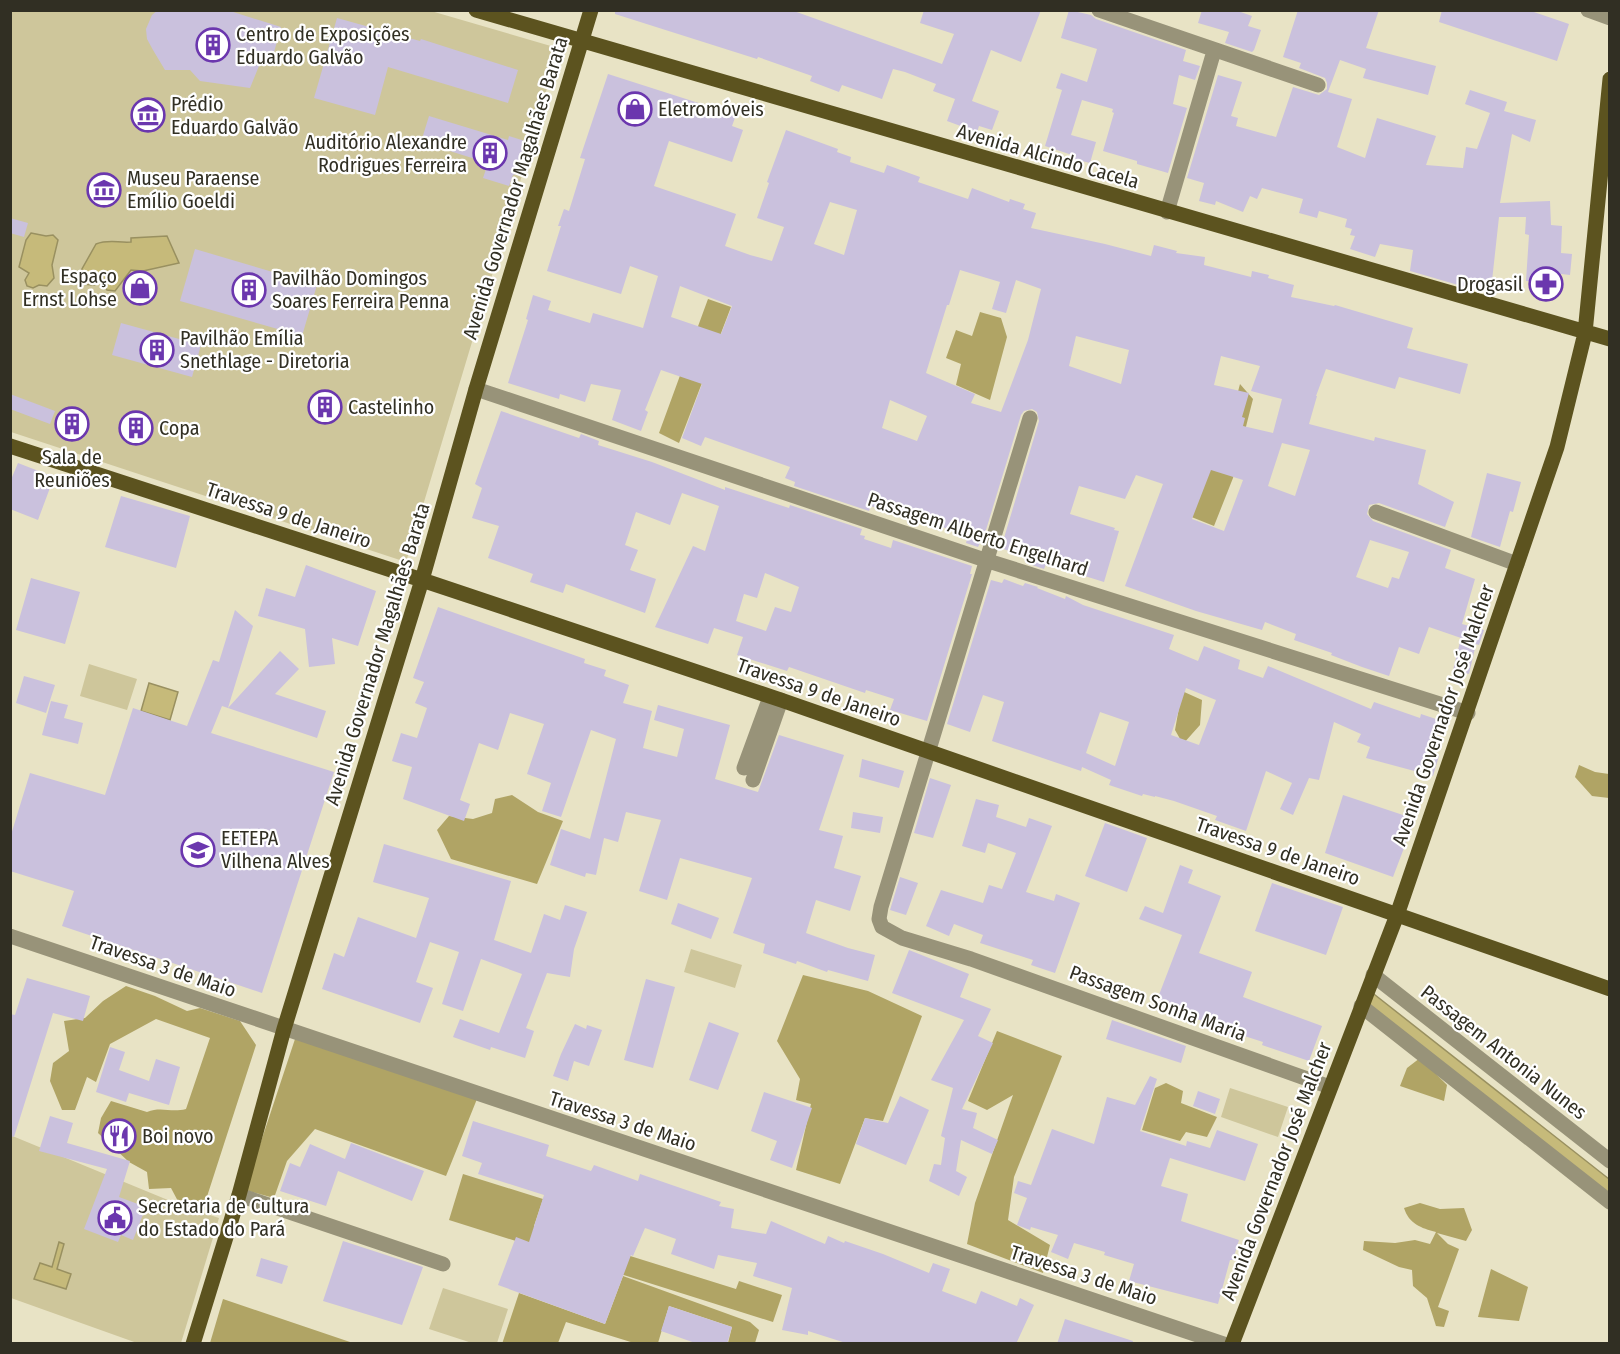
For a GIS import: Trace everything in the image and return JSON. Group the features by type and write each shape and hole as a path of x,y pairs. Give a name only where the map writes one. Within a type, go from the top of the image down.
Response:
{"main road":[{"name":"Avenida Alcindo Cacela","path":"476,10 1610,339"},
{"name":"Avenida Governador Magalhães Barata","path":"193,1344 239,1195 284,1029 422,580 476,389 591,10"},
{"name":"Avenida Governador José Malcher","path":"1232,1344 1397,915 1468,713 1557,447 1585,333 1610,79"},
{"name":"Travessa 9 de Janeiro","path":"10,446 422,580 775,699 1610,989"}],"street":[{"path":"1099,10 1318,85"},
{"path":"1588,10 1610,18"},
{"path":"1167,212 1214,51"},
{"name":"Passagem Alberto Engelhard","path":"476,389 985,560 1468,713"},
{"name":"Passagem Sonha Maria","path":"1030,418 985,560 879,919 882,927 902,938 971,959 1330,1087"},
{"path":"1376,512 1517,564"},
{"path":"748,774 775,699"},
{"name":"Travessa 3 de Maio","path":"12,941 284,1029 1224,1344"},
{"name":"Passagem Antonia Nunes","path":"1373,975 1610,1161"},
{"path":"1361,1006 1610,1202"},
{"path":"239,1195 443,1264"}],"shaded area":[{"path":"11,11 431,11 561,49 528,142 523,172 406,562 11,432"},
{"path":"31,233 53,235 58,240 52,265 54,278 47,286 39,285 33,288 27,286 25,280 29,273 19,267 26,240"},
{"path":"167,236 179,263 143,271 131,270 115,291 107,290 102,281 94,285 81,284 78,276 96,244 109,241 131,242 131,238"},
{"path":"708,299 731,307 679,443 659,433"},
{"path":"980,312 1001,318 1007,337 990,400 956,385 961,364 946,358 956,330 972,336"},
{"path":"1240,384 1253,399 1233,478 1214,526 1184,514 1201,465 1219,464"},
{"path":"89,664 137,679 127,710 80,696"},
{"path":"149,683 178,692 170,720 141,711"},
{"path":"1182,691 1202,700 1200,725 1183,744 1175,730"},
{"path":"1579,765 1595,772 1609,774 1609,798 1592,796 1575,777"},
{"path":"512,795 538,812 563,821 537,884 451,859 437,830 449,816 473,819 492,813 495,799"},
{"path":"691,949 742,965 735,988 684,972"},
{"path":"803,975 868,991 922,1016 883,1121 865,1118 840,1184 796,1170 811,1104 796,1100 800,1079 777,1041"},
{"path":"126,986 187,1011 200,1008 240,1021 256,1045 202,1212 180,1205 171,1188 149,1189 147,1172 129,1162 98,1133 101,1118 111,1101 147,1112 186,1109 210,1038 156,1019 110,1044 96,1082 87,1077 75,1110 62,1110 50,1081 53,1063 69,1051 64,1021 85,1018 103,1001"},
{"path":"1370,991 1609,1179 1609,1195 1364,1007"},
{"path":"997,1031 1062,1056 1014,1177 1008,1220 1050,1245 1043,1273 967,1244 975,1203 1013,1095 987,1110 968,1101"},
{"path":"297,1033 479,1094 446,1176 315,1129 287,1161 274,1198 245,1190"},
{"path":"1420,1058 1447,1085 1444,1101 1400,1086 1407,1068"},
{"path":"1166,1083 1183,1091 1181,1103 1217,1117 1207,1137 1186,1132 1180,1141 1142,1130 1155,1088"},
{"path":"1230,1088 1288,1107 1278,1137 1221,1117"},
{"path":"10,1135 180,1205 219,1218 181,1343 137,1343 11,1298"},
{"path":"463,1174 543,1199 534,1226 736,1289 739,1281 782,1295 773,1322 449,1220"},
{"path":"1420,1203 1440,1209 1464,1208 1472,1230 1466,1241 1437,1233 1448,1244 1459,1249 1438,1307 1449,1311 1444,1327 1436,1326 1427,1298 1413,1286 1412,1270 1399,1267 1363,1250 1364,1241 1395,1243 1415,1240 1430,1244 1436,1232 1416,1224 1409,1218 1404,1208"},
{"path":"59,1242 64,1244 57,1269 71,1274 66,1289 34,1279 40,1263 52,1267"},
{"path":"1491,1269 1528,1287 1519,1321 1478,1317"},
{"path":"623,1276 750,1322 759,1330 755,1343 728,1343 732,1327 669,1306 658,1343 634,1343 566,1322 558,1343 502,1344 519,1293 605,1324"},
{"path":"443,1288 508,1309 497,1343 472,1343 429,1329"},
{"path":"223,1299 353,1343 210,1343"}],"building":[{"name":"Centro de Exposições Eduardo Galvão","path":"158,10 227,10 281,27 271,63 261,61 250,88 200,81 190,70 165,70 147,39 146,29 152,15"},
{"path":"615,10 791,10 942,64 954,34 920,23 924,10 1041,10 1021,62 991,50 972,101 999,111 992,130 979,126 977,132 947,121 955,99 933,91 936,84 905,72 893,69 882,99 842,85 839,92 810,81 812,76 758,57 757,59 615,14"},
{"path":"1069,10 1091,15 1096,19 1186,50 1183,61 1200,66 1195,80 1179,75 1173,104 1187,108 1168,173 1103,151 1114,113 1113,109 1082,100 1071,135 1096,142 1090,163 1074,159 1075,156 1045,146 1062,90 1056,88 1061,73 1087,82 1097,49 1061,38"},
{"path":"1202,10 1235,10 1252,16 1248,26 1261,30 1254,50 1252,52 1225,43 1229,32 1198,23"},
{"path":"1298,10 1379,10 1366,48 1436,66 1428,95 1363,78 1366,69 1340,60 1328,92 1352,99 1337,147 1365,158 1377,118 1436,136 1426,165 1463,168 1466,147 1477,149 1490,113 1465,104 1470,90 1507,102 1504,111 1536,120 1530,142 1512,134 1500,203 1550,201 1551,225 1562,226 1561,253 1572,254 1570,275 1553,273 1552,283 1526,281 1529,235 1525,234 1526,217 1499,217 1491,290 1465,283 1465,287 1410,271 1413,250 1380,244 1375,257 1350,249 1355,236 1350,235 1352,229 1345,227 1347,219 1319,211 1317,218 1299,213 1303,199 1262,188 1257,199 1250,196 1243,212 1216,201 1215,205 1199,201 1204,183 1187,178 1218,75 1242,82 1231,116 1238,118 1236,126 1276,137 1293,87 1319,95 1327,89 1325,78 1299,68 1301,63 1283,57"},
{"path":"1442,10 1528,10 1569,24 1557,61 1439,22"},
{"path":"337,18 420,41 421,39 518,70 508,103 388,67 375,115 314,98"},
{"path":"608,74 736,115 732,126 743,130 732,162 669,141 654,186 736,214 725,246 750,255 772,261 784,227 757,218 786,130 838,149 837,152 851,157 850,162 884,173 887,165 920,177 918,182 968,199 972,188 1009,202 1010,199 1025,204 1023,209 1036,213 1031,228 1151,256 1154,245 1177,251 1176,253 1205,257 1204,265 1251,277 1252,271 1294,285 1291,297 1335,305 1413,328 1407,348 1468,364 1460,394 1399,377 1395,389 1326,369 1309,424 1374,441 1375,437 1426,450 1418,484 1454,502 1445,527 1379,503 1369,505 1367,514 1373,521 1451,550 1445,568 1475,579 1462,624 1484,630 1479,645 1476,644 1469,674 1453,670 1461,638 1429,627 1419,654 1399,647 1389,676 1294,640 1296,634 1265,622 1262,630 1196,611 1125,586 1163,484 1136,475 1125,499 1079,486 1070,514 1119,531 1104,582 1046,564 1044,569 1032,565 1033,560 1001,548 1039,421 1037,412 1032,409 1024,411 1021,415 982,543 978,547 966,543 968,535 913,518 912,521 871,506 869,511 794,486 795,482 785,478 790,467 705,437 701,446 682,438 702,384 661,370 645,410 648,412 641,431 612,420 621,390 591,384 585,402 560,394 559,399 508,383 528,320 526,319 533,295 551,301 548,310 590,323 593,313 643,328 658,276 630,266 621,294 547,271 561,226 558,226 564,209 569,211 585,159 580,158","holes":["830,202 857,210 844,255 814,244","960,270 1000,282 992,309 1006,313 1016,280 1041,289 1028,340 1001,412 971,403 975,394 926,373 947,305 949,305","680,286 732,306 721,334 671,317","1076,336 1129,350 1121,384 1069,366","1221,356 1260,366 1251,391 1282,399 1273,433 1243,426 1245,418 1242,417 1249,393 1214,385","890,400 927,416 917,441 882,428","1282,443 1310,450 1295,496 1268,486","1211,470 1243,480 1224,531 1192,519","1370,540 1409,552 1399,579 1392,577 1388,588 1356,577"]},
{"name":"Auditório Alexandre Rodrigues Ferreira","path":"429,116 508,140 509,136 528,142 523,172 513,175 509,186 483,178 488,163 421,142"},
{"path":"10,218 28,223 24,237 10,233"},
{"name":"Pavilhão Domingos Soares Ferreira Penna","path":"195,249 317,285 302,336 180,301"},
{"name":"Espaço Ernst Lohse","path":"134,277 152,282 147,300 129,295"},
{"name":"Pavilhão Emília Snethlage - Diretoria","path":"121,323 201,345 192,377 112,355"},
{"path":"10,394 55,411 50,424 10,409"},
{"name":"Castelinho","path":"319,395 338,402 332,418 313,412"},
{"path":"501,411 579,438 581,434 599,441 598,445 652,462 725,490 725,487 789,508 790,505 862,529 860,535 865,536 864,539 891,548 893,540 972,566 970,574 972,574 927,721 890,710 894,699 866,690 865,693 789,667 787,671 737,655 743,637 714,628 708,644 655,627 693,546 705,551 719,506 682,493 670,525 636,512 625,545 638,550 630,570 656,579 645,613 566,584 563,593 530,582 533,574 488,558 499,526 472,518 482,488 475,484","holes":["765,573 799,587 791,612 775,607 766,631 736,621 744,594 757,598"]},
{"name":"Sala de Reuniões","path":"64,412 85,421 80,435 59,427"},
{"name":"Copa","path":"129,413 152,422 144,442 121,434"},
{"path":"18,463 54,477 38,520 10,509 10,482"},
{"path":"1487,473 1521,482 1500,547 1471,537"},
{"path":"121,496 190,516 176,568 105,547"},
{"path":"306,565 376,591 358,646 332,638 335,664 309,667 305,629 258,616 266,588 295,597"},
{"path":"31,578 80,592 65,644 16,630"},
{"path":"1004,579 1023,586 1025,583 1065,599 1066,596 1083,605 1174,635 1169,649 1198,661 1204,646 1240,660 1238,669 1263,678 1268,666 1371,709 1374,702 1420,718 1421,714 1439,720 1428,753 1439,756 1433,776 1366,758 1370,747 1357,742 1361,734 1334,722 1319,780 1309,778 1293,815 1280,809 1292,783 1266,771 1246,831 1215,820 1217,816 1174,801 1143,794 1142,796 1109,785 1111,780 1082,767 1081,771 992,741 1004,702 983,695 970,732 947,724 991,580 1002,583","holes":["1186,688 1216,700 1199,745 1171,735","1100,712 1129,722 1115,766 1086,753"]},
{"path":"438,607 585,659 584,663 606,670 604,676 629,685 623,703 652,711 643,748 677,757 684,729 654,720 658,705 730,725 715,779 758,792 779,735 844,755 819,830 843,836 834,868 861,876 850,911 816,900 806,933 875,955 868,981 828,970 827,972 797,961 796,964 763,953 765,944 733,933 752,878 680,858 667,900 639,891 661,820 626,812 618,842 604,838 596,875 586,873 585,877 550,865 561,829 590,839 616,739 591,730 561,817 542,811 551,783 527,774 544,724 510,713 498,750 479,743 460,800 470,804 464,821 403,799 412,767 392,761 401,733 417,738 427,708 415,703 424,682 413,678"},
{"path":"235,610 253,626 228,708 280,651 299,669 275,694 326,711 317,738 222,706 211,733 334,772 262,993 62,926 74,891 10,871 10,838 30,773 105,795 133,708 187,726 213,660 219,662"},
{"path":"24,676 55,685 46,713 16,703"},
{"path":"51,701 68,705 64,718 83,723 78,744 42,735"},
{"path":"862,759 904,771 899,788 859,777"},
{"path":"930,778 951,785 933,838 914,833"},
{"path":"1343,795 1415,819 1393,877 1325,853"},
{"path":"976,799 999,805 996,817 1026,827 1029,818 1052,826 1026,892 1054,901 1056,894 1080,903 1055,973 1031,965 1033,960 980,943 983,935 954,924 949,936 926,926 941,890 983,903 989,885 1002,889 1016,853 988,843 985,853 962,846"},
{"path":"853,812 883,817 880,833 851,828"},
{"path":"1105,823 1147,838 1127,892 1085,876"},
{"path":"384,844 511,881 494,940 531,953 544,914 560,920 565,905 587,912 574,949 570,977 547,973 526,1028 534,1031 525,1058 491,1047 490,1050 453,1037 460,1019 499,1033 522,974 481,959 463,1011 442,1004 459,952 430,942 416,982 433,988 420,1023 322,989 334,953 344,957 358,917 416,938 429,898 373,882"},
{"path":"1180,865 1193,870 1188,883 1221,896 1199,953 1252,972 1243,997 1322,1026 1309,1061 1262,1045 1263,1042 1210,1027 1211,1024 1183,1014 1184,1010 1157,1000 1182,935 1139,919 1145,906 1163,913"},
{"path":"900,877 918,883 906,915 890,910"},
{"path":"1272,883 1343,907 1326,955 1255,931"},
{"path":"678,903 719,918 711,939 671,924"},
{"path":"909,950 969,974 960,997 991,1009 978,1036 993,1043 962,1109 977,1113 973,1128 998,1140 992,1154 961,1140 956,1171 967,1177 959,1196 929,1181 934,1164 941,1165 945,1138 941,1136 953,1088 931,1080 964,1020 892,993"},
{"path":"27,978 90,996 83,1021 53,1013 14,1137 10,1136 10,1014 15,1015"},
{"path":"646,979 675,987 653,1068 624,1060"},
{"path":"1112,1020 1186,1046 1181,1063 1106,1039"},
{"path":"709,1022 739,1033 718,1090 689,1080"},
{"path":"575,1024 586,1029 587,1025 602,1030 589,1066 574,1061 568,1081 553,1076"},
{"path":"110,1047 125,1052 119,1070 149,1081 156,1059 180,1067 169,1105 129,1093 126,1102 96,1092"},
{"path":"1150,1076 1157,1079 1140,1131 1186,1146 1187,1141 1210,1148 1217,1130 1258,1144 1245,1181 1170,1158 1161,1186 1188,1194 1181,1221 1239,1240 1233,1260 1230,1260 1218,1304 1129,1281 1134,1264 1104,1255 1105,1252 1074,1243 1068,1259 1051,1252 1058,1235 1017,1225 1027,1198 1014,1193 1018,1181 1031,1185 1052,1129 1094,1144 1107,1097 1135,1105"},
{"path":"1198,1091 1220,1099 1215,1114 1193,1106"},
{"path":"764,1092 812,1108 792,1168 770,1160 777,1141 751,1131"},
{"path":"900,1096 929,1110 906,1165 856,1144 865,1118 888,1123"},
{"path":"50,1116 73,1123 67,1143 130,1161 119,1197 146,1207 133,1240 121,1235 118,1242 84,1229 107,1169 39,1151"},
{"path":"473,1121 549,1145 546,1156 591,1171 594,1165 638,1181 640,1174 721,1202 719,1206 734,1209 731,1228 766,1234 771,1221 825,1244 828,1236 883,1254 929,1273 933,1263 950,1269 942,1291 976,1304 981,1291 1017,1306 1020,1298 1034,1305 1016,1344 849,1344 808,1331 808,1335 782,1330 792,1288 753,1276 757,1263 718,1255 714,1269 671,1254 676,1239 645,1228 633,1256 631,1255 605,1324 498,1285 516,1237 529,1242 544,1195 478,1174 482,1163 462,1156"},
{"path":"351,1143 424,1171 412,1201 338,1171 326,1206 280,1191 290,1163 300,1167 310,1144 345,1159"},
{"path":"343,1241 423,1267 402,1325 323,1301"},
{"path":"261,1258 288,1266 282,1284 256,1276"},
{"path":"669,1306 732,1327 727,1344 698,1344 661,1331"},
{"path":"1065,1319 1133,1341 1132,1344 1057,1344"}],"place":[{"name":"Centro de Exposições Eduardo Galvão","path":"213,45"},
{"name":"Eletromóveis","path":"635,109"},
{"name":"Prédio Eduardo Galvão","path":"148,115"},
{"name":"Auditório Alexandre Rodrigues Ferreira","path":"490,153"},
{"name":"Museu Paraense Emílio Goeldi","path":"104,190"},
{"name":"Drogasil","path":"1546,284"},
{"name":"Espaço Ernst Lohse","path":"140,288"},
{"name":"Pavilhão Domingos Soares Ferreira Penna","path":"249,290"},
{"name":"Pavilhão Emília Snethlage - Diretoria","path":"157,350"},
{"name":"Castelinho","path":"325,407"},
{"name":"Sala de Reuniões","path":"72,424"},
{"name":"Copa","path":"136,428"},
{"name":"EETEPA Vilhena Alves","path":"198,850"},
{"name":"Boi novo","path":"119,1136"},
{"name":"Secretaria de Cultura do Estado do Pará","path":"115,1218"}]}
